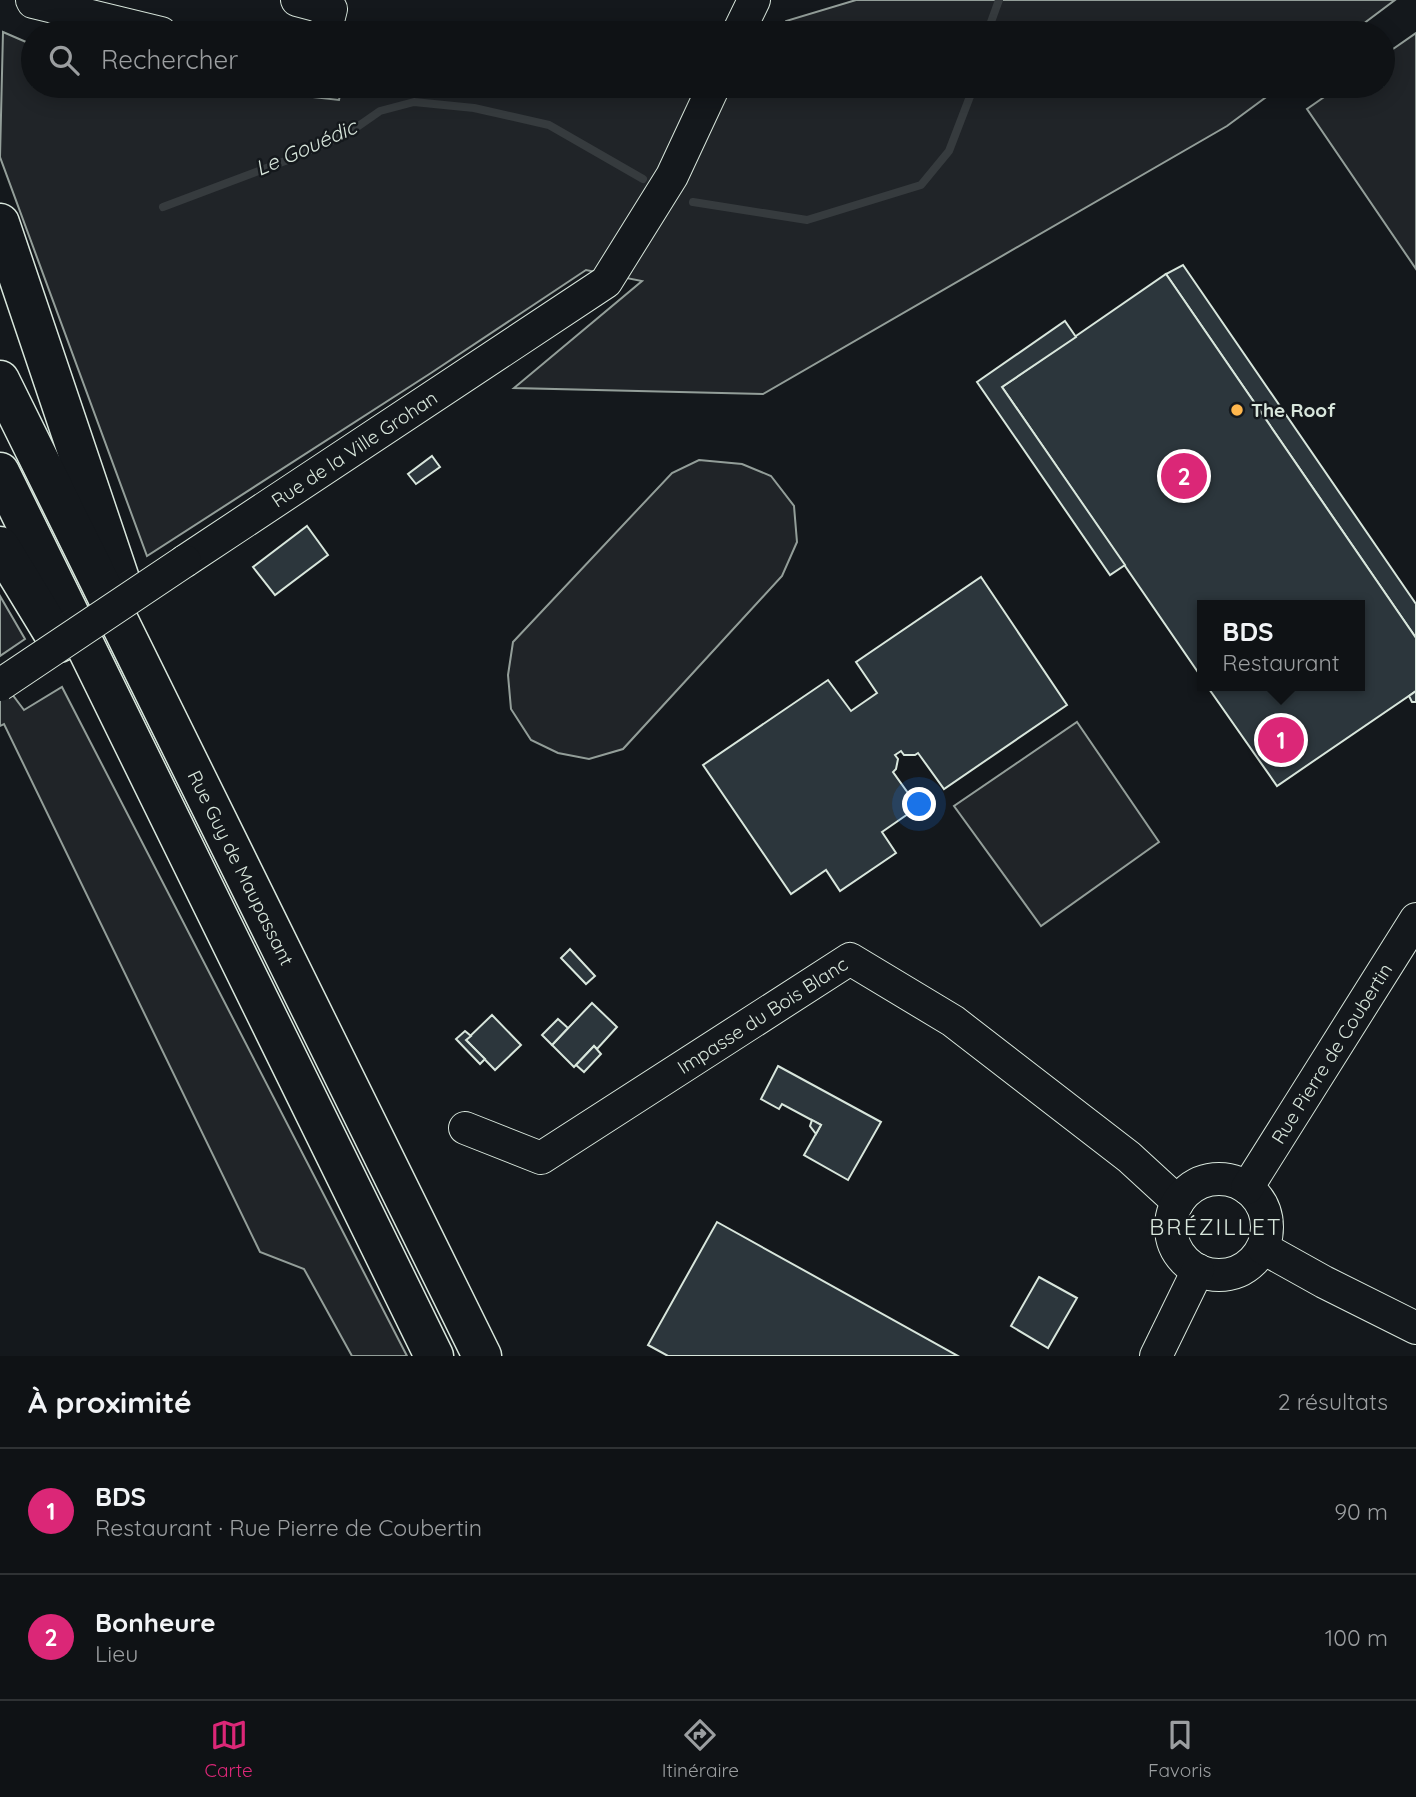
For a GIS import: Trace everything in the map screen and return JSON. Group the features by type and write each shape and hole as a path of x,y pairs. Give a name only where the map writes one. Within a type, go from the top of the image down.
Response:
{"main road":[{"path":"0,223 166,717"},
{"name":"Rue Guy de Maupassant","path":"0,380 482,1356"},
{"path":"0,472 435,1356"},
{"path":"0,547 181,841"}],"street":[{"path":"32,0 111,21"},
{"path":"297,0 331,9 328,21"},
{"path":"744,21 754,0"},
{"name":"Rue de la Ville Grohan","path":"0,685 606,282 672,176 708,98"},
{"name":"Rue Pierre de Coubertin","path":"1247,1188 1416,919"},
{"name":"Impasse du Bois Blanc","path":"465,1128 541,1158 850,959 953,1021 1129,1157 1178,1202"},
{"path":"1218,1179 1233,1181 1247,1188 1259,1200 1266,1215 1267,1232 1263,1248 1255,1261 1228,1275 1213,1275 1198,1270 1185,1261 1176,1248 1171,1232 1172,1216 1178,1202 1189,1190 1202,1182 1218,1179"},
{"path":"1263,1248 1416,1328"},
{"path":"1156,1356 1198,1270"}],"shaded area":[{"path":"856,0 1395,0 1367,21 786,21"},
{"path":"3,32 21,40 21,98 1265,98 1227,126 763,394 514,388 642,281 586,270 147,556 0,157"},
{"path":"1416,33 1416,269 1307,109 1323,98 1395,98 1395,48"},
{"path":"699,460 742,464 771,476 794,506 797,542 782,576 623,749 589,759 558,753 531,740 511,709 508,675 513,642 672,473"},
{"path":"0,596 25,639 0,656"},
{"path":"0,678 24,710 62,687 407,1356 352,1356 304,1269 260,1252 4,724 0,726"},
{"path":"1077,722 1159,842 1041,926 954,806"}],"building":[{"path":"1183,265 1416,604 1416,638 1166,274"},
{"path":"1166,274 1416,638 1416,691 1277,786 1210,691 1365,691 1365,600 1197,600 1197,671 1002,387"},
{"path":"1065,321 1076,337 1002,387 1125,565 1110,575 977,382"},
{"path":"432,456 440,467 416,484 408,474"},
{"path":"307,526 328,555 275,595 253,567"},
{"path":"981,577 1067,705 944,789 918,753 904,755 901,751 895,755 898,759 893,772 918,807 882,832 896,853 840,891 826,870 791,894 703,765 828,680 851,711 877,693 856,662"},
{"path":"1416,691 1416,702 1412,702 1409,696"},
{"path":"570,949 595,976 586,984 561,958"},
{"path":"592,1003 617,1027 597,1049 594,1046 574,1067 552,1045"},
{"path":"492,1015 521,1045 495,1070 466,1040"},
{"path":"558,1019 568,1028 552,1045 542,1035"},
{"path":"465,1031 471,1036 466,1040 485,1059 480,1064 456,1039"},
{"path":"594,1046 601,1054 584,1072 576,1065"},
{"path":"778,1066 881,1122 848,1180 804,1155 821,1125 782,1104 779,1109 761,1099"},
{"path":"812,1120 821,1125 816,1134 810,1126"},
{"path":"717,1222 958,1356 668,1356 648,1345"},
{"path":"1039,1277 1077,1298 1048,1348 1011,1326"}],"waterway":[{"name":"Le Gouédic","path":"991,21 999,0"},
{"name":"Le Gouédic","path":"693,202 807,220 921,185 949,151 969,98"},
{"name":"Le Gouédic","path":"163,207 285,161 347,134 380,111 414,102 474,108 549,125 643,179"}],"place":[{"name":"The Roof","path":"1237,410"},
{"name":"Bonheure","path":"1184,476"},
{"name":"BDS","path":"1281,740"}],"district":[{"name":"BRÉZILLET","path":"1216,1227"}]}
